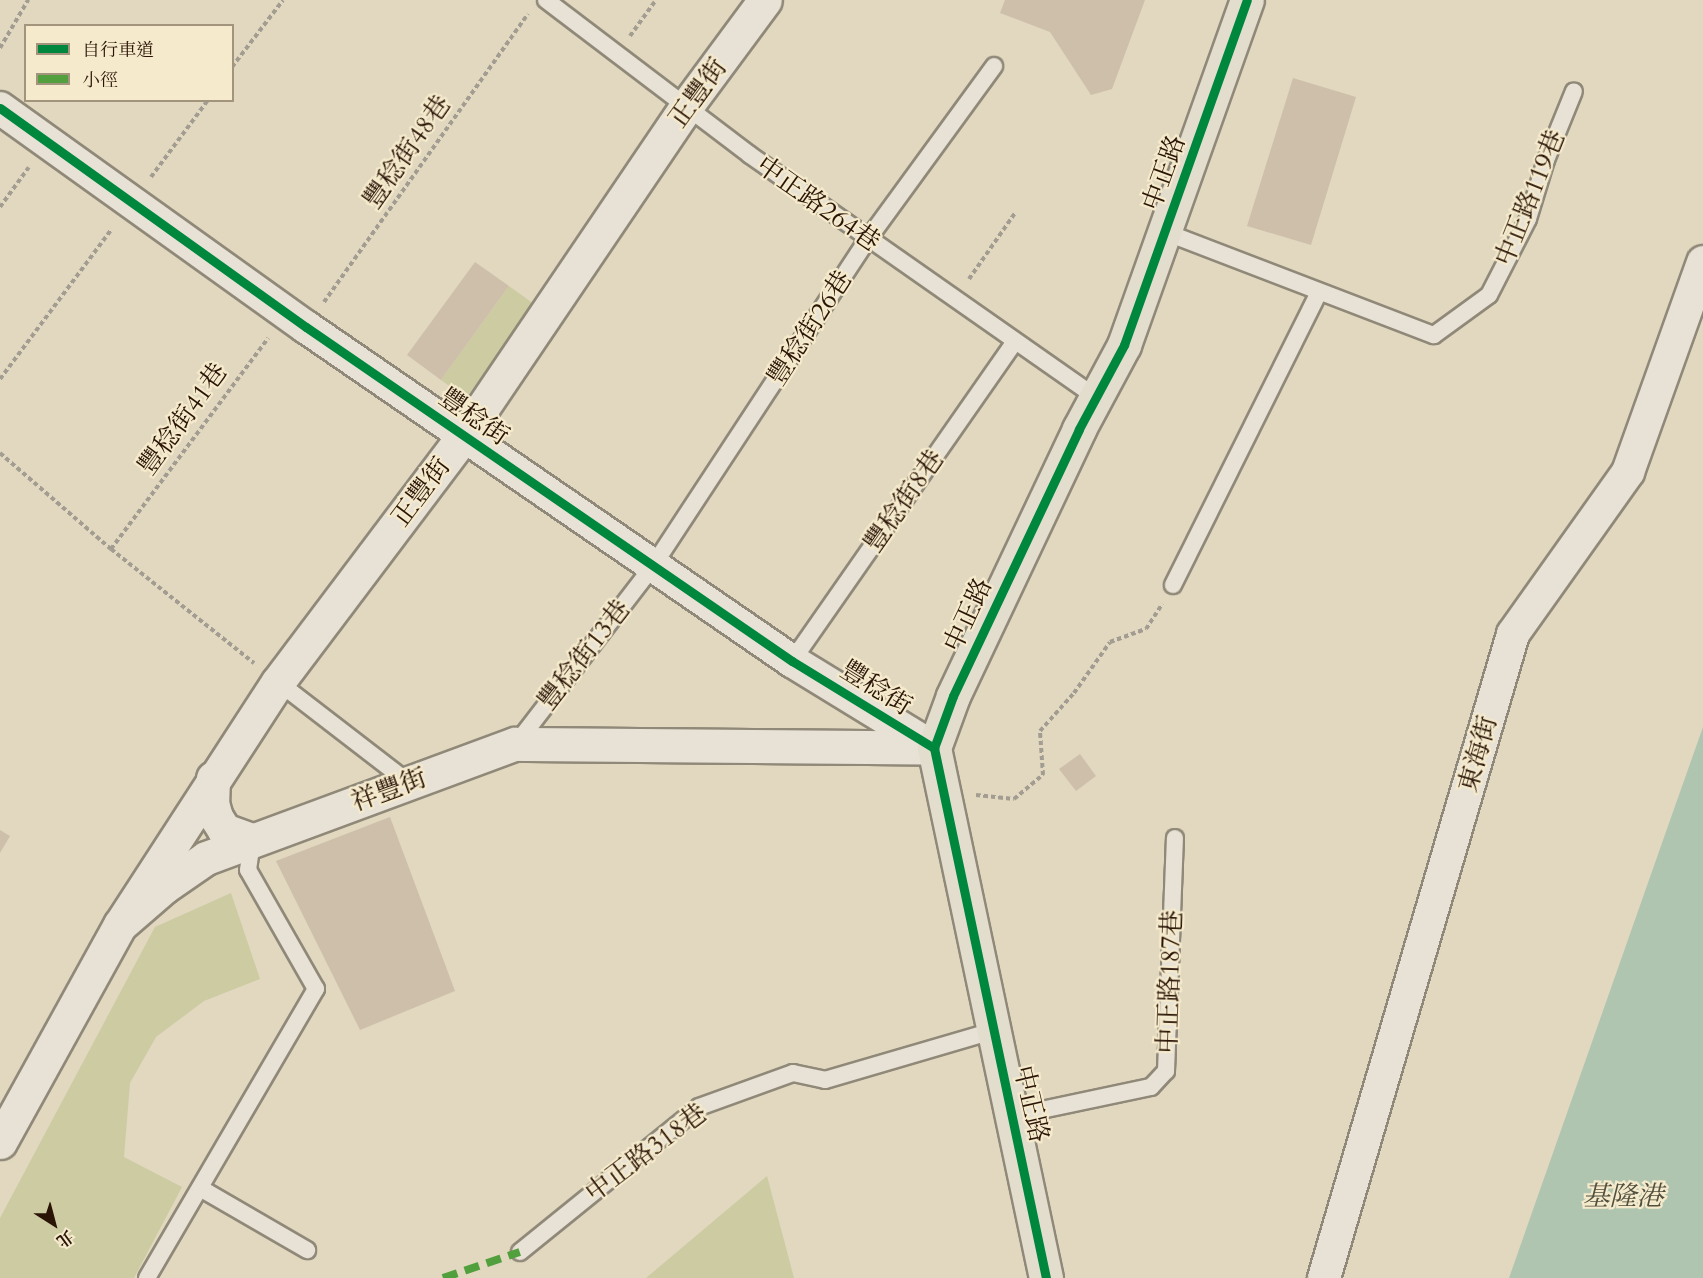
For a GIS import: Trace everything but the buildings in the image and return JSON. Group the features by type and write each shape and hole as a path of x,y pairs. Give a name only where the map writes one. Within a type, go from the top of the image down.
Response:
{"main road":[{"name":"中正路","path":"1046,1278 934,748 952,696 1079,429 1098,398 1135,316 1247,0"}],"street":[{"name":"正豐街","path":"120,926 213,778 278,682 464,435 686,108 765,0"},
{"name":"豐稔街","path":"0,108 133,201 296,320 653,566 792,661 934,748"},
{"name":"東海街","path":"1324,1278 1513,634 1628,472 1703,262"},
{"name":"祥豐街","path":"0,1142 120,926 164,887 206,858 515,744 934,748"},
{"path":"213,778 212,803 220,823 234,836 252,840"}],"lane":[{"name":"中正路264巷","path":"539,5 618,53 686,108 868,239 1098,398"},
{"name":"豐稔街26巷","path":"653,566 868,239 994,66"},
{"name":"中正路119巷","path":"1165,232 1434,335 1489,295 1528,219 1546,160 1574,91"},
{"path":"1173,585 1318,292"},
{"name":"豐稔街8巷","path":"792,661 1015,341"},
{"name":"豐稔街13巷","path":"515,744 653,566"},
{"path":"278,682 409,783"},
{"name":"中正路187巷","path":"1013,1116 1151,1087 1166,1071 1175,838"},
{"path":"147,1278 316,989 248,870 252,840"},
{"name":"中正路318巷","path":"520,1252 699,1107 793,1073 825,1080 993,1031"},
{"path":"200,1188 308,1250"}],"path":[{"path":"0,48 28,0"},
{"path":"234,64 283,0"},
{"path":"618,53 656,0"},
{"path":"0,379 207,102"},
{"path":"0,207 48,142"},
{"path":"955,299 1015,213"},
{"path":"0,453 111,549 278,682"},
{"path":"944,794 1014,799 1043,775 1040,731 1074,693 1110,642 1146,629 1173,585"}],"shaded area":[{"path":"509,286 534,304 466,398 441,380"},
{"path":"231,893 260,979 204,1001 156,1037 130,1083 124,1157 182,1187 134,1278 0,1278 0,1218 155,927"},
{"path":"767,1176 794,1278 646,1278"}],"water":[{"name":"基隆港","path":"1703,727 1703,1278 1509,1278 1662,843"}],"marked path":[{"path":"443,1278 520,1252"}],"cycle path":[{"path":"1046,1278 934,748 953,696 1079,429 1124,345 1247,0"},
{"path":"0,108 306,327 792,661 934,748"}]}
